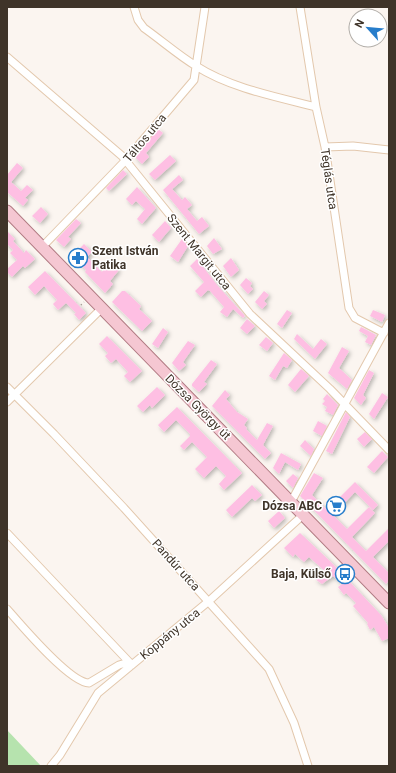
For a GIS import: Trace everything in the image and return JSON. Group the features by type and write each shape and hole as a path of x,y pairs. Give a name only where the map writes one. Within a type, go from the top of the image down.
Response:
{"main road":[{"name":"Dózsa György út","path":"7,211 101,310 389,603"}],"street":[{"path":"134,7 138,20 144,28 196,67 258,92 316,107"},
{"name":"Táltos utca","path":"42,247 126,161 194,80 205,7"},
{"name":"Téglás utca","path":"300,7 316,107 325,147 349,308 355,318 384,333"},
{"name":"Szent Margit utca","path":"7,57 126,161 250,314 345,405 389,450"},
{"path":"325,147 353,146 389,150"},
{"path":"7,402 101,310"},
{"path":"291,502 389,324"},
{"name":"Pandúr utca","path":"7,387 59,439 269,669 294,723 308,766"},
{"name":"Koppány utca","path":"51,766 60,755 98,693 131,663 209,602 304,515"},
{"path":"7,533 131,663"},
{"path":"7,609 68,672 81,682 89,683 119,665 131,663"}],"green space":[{"path":"7,730 41,766 7,766"}],"building":[{"path":"158,129 163,133 146,153 149,157 142,164 135,157"},
{"path":"170,155 176,161 155,180 149,174"},
{"path":"17,163 23,168 11,182 21,191 27,185 33,190 25,198 28,200 23,206 7,192 7,175"},
{"path":"123,170 127,174 109,191 106,188"},
{"path":"179,175 183,180 172,189 182,200 185,197 192,205 187,209 197,221 202,217 209,226 199,234 163,190"},
{"path":"137,187 156,208 142,224 137,219 145,209 136,201 132,205 126,199"},
{"path":"41,207 48,214 40,223 32,216"},
{"path":"76,219 81,223 68,237 71,239 64,247 56,240"},
{"path":"165,221 171,228 159,242 152,235"},
{"path":"7,231 15,239 13,241 24,253 26,250 35,259 25,268 23,266 12,277 7,272 7,269 17,260 10,253 13,250 8,245 7,247"},
{"path":"214,238 222,249 213,254 207,246"},
{"path":"182,239 188,246 178,262 170,256"},
{"path":"84,244 92,252 87,257 102,272 109,262 119,270 110,281 113,284 105,293 72,256"},
{"path":"231,258 239,270 231,277 223,266"},
{"path":"197,259 217,285 245,316 243,318 233,309 227,317 220,312 224,307 210,291 208,290 201,297 195,291 204,282 190,266"},
{"path":"45,271 86,313 79,320 74,314 76,313 66,303 58,310 53,304 57,300 44,286 35,295 28,287"},
{"path":"246,278 252,283 250,286 253,289 248,294 240,285"},
{"path":"122,291 125,291 141,306 139,309 152,321 142,331 112,302"},
{"path":"264,291 269,295 264,301 267,304 262,309 255,302"},
{"path":"287,310 292,313 282,328 277,324"},
{"path":"373,310 385,315 382,322 370,316"},
{"path":"247,319 255,326 247,334 240,328"},
{"path":"361,327 376,335 371,345 365,342 368,336 359,331"},
{"path":"163,328 168,332 158,348 152,344"},
{"path":"297,334 313,349 321,339 327,344 315,359 294,339"},
{"path":"107,336 142,371 130,382 124,376 128,372 116,359 111,363 105,356 108,353 99,344"},
{"path":"266,337 273,343 267,351 259,345"},
{"path":"188,341 195,345 183,362 186,365 179,371 172,363"},
{"path":"342,347 349,351 339,368 352,380 347,389 328,373"},
{"path":"284,353 292,360 287,368 283,366 275,380 269,376"},
{"path":"211,360 217,364 204,382 207,384 199,392 192,386 192,384"},
{"path":"301,369 309,376 295,392 288,385"},
{"path":"369,370 374,373 363,395 366,398 361,405 354,398"},
{"path":"157,387 165,395 152,408 150,405 143,412 137,406"},
{"path":"225,390 230,395 226,399 237,412 248,419 244,425 257,440 267,423 273,426 263,445 271,453 265,459 212,406"},
{"path":"382,393 388,397 374,419 369,414"},
{"path":"327,394 338,405 333,415 325,411 327,407 322,404 325,401 323,399"},
{"path":"177,407 242,473 224,490 219,484 226,476 216,466 204,478 195,469 207,457 192,442 184,450 180,446 190,436 190,434 176,420 164,432 158,425"},
{"path":"346,412 350,417 332,454 326,451"},
{"path":"318,421 327,426 322,436 313,431"},
{"path":"365,432 372,439 364,447 357,439"},
{"path":"305,440 314,449 311,456 300,446"},
{"path":"382,451 388,457 374,473 367,467"},
{"path":"281,453 301,464 298,470 285,462 279,474 273,468"},
{"path":"314,473 323,478 312,495 327,510 355,482 378,505 373,510 355,492 333,515 347,529 369,507 375,513 352,537 366,551 389,528 389,541 373,557 389,573 389,580 386,584 300,496"},
{"path":"293,474 298,478 293,488 286,481"},
{"path":"252,485 262,495 255,501 252,498 232,517 226,510"},
{"path":"279,511 285,518 274,528 268,521"},
{"path":"300,533 331,562 381,615 389,628 389,638 382,641 374,627 370,630 367,624 368,623 353,606 356,603 346,593 344,595 338,587 342,584 333,576 322,584 315,579 326,572 309,557 304,562 295,554 293,557 284,548"}],"place":[{"name":"Szent István Patika","path":"78,258"},
{"name":"Dózsa ABC","path":"336,506"},
{"name":"Baja, Külső","path":"345,574"}]}
